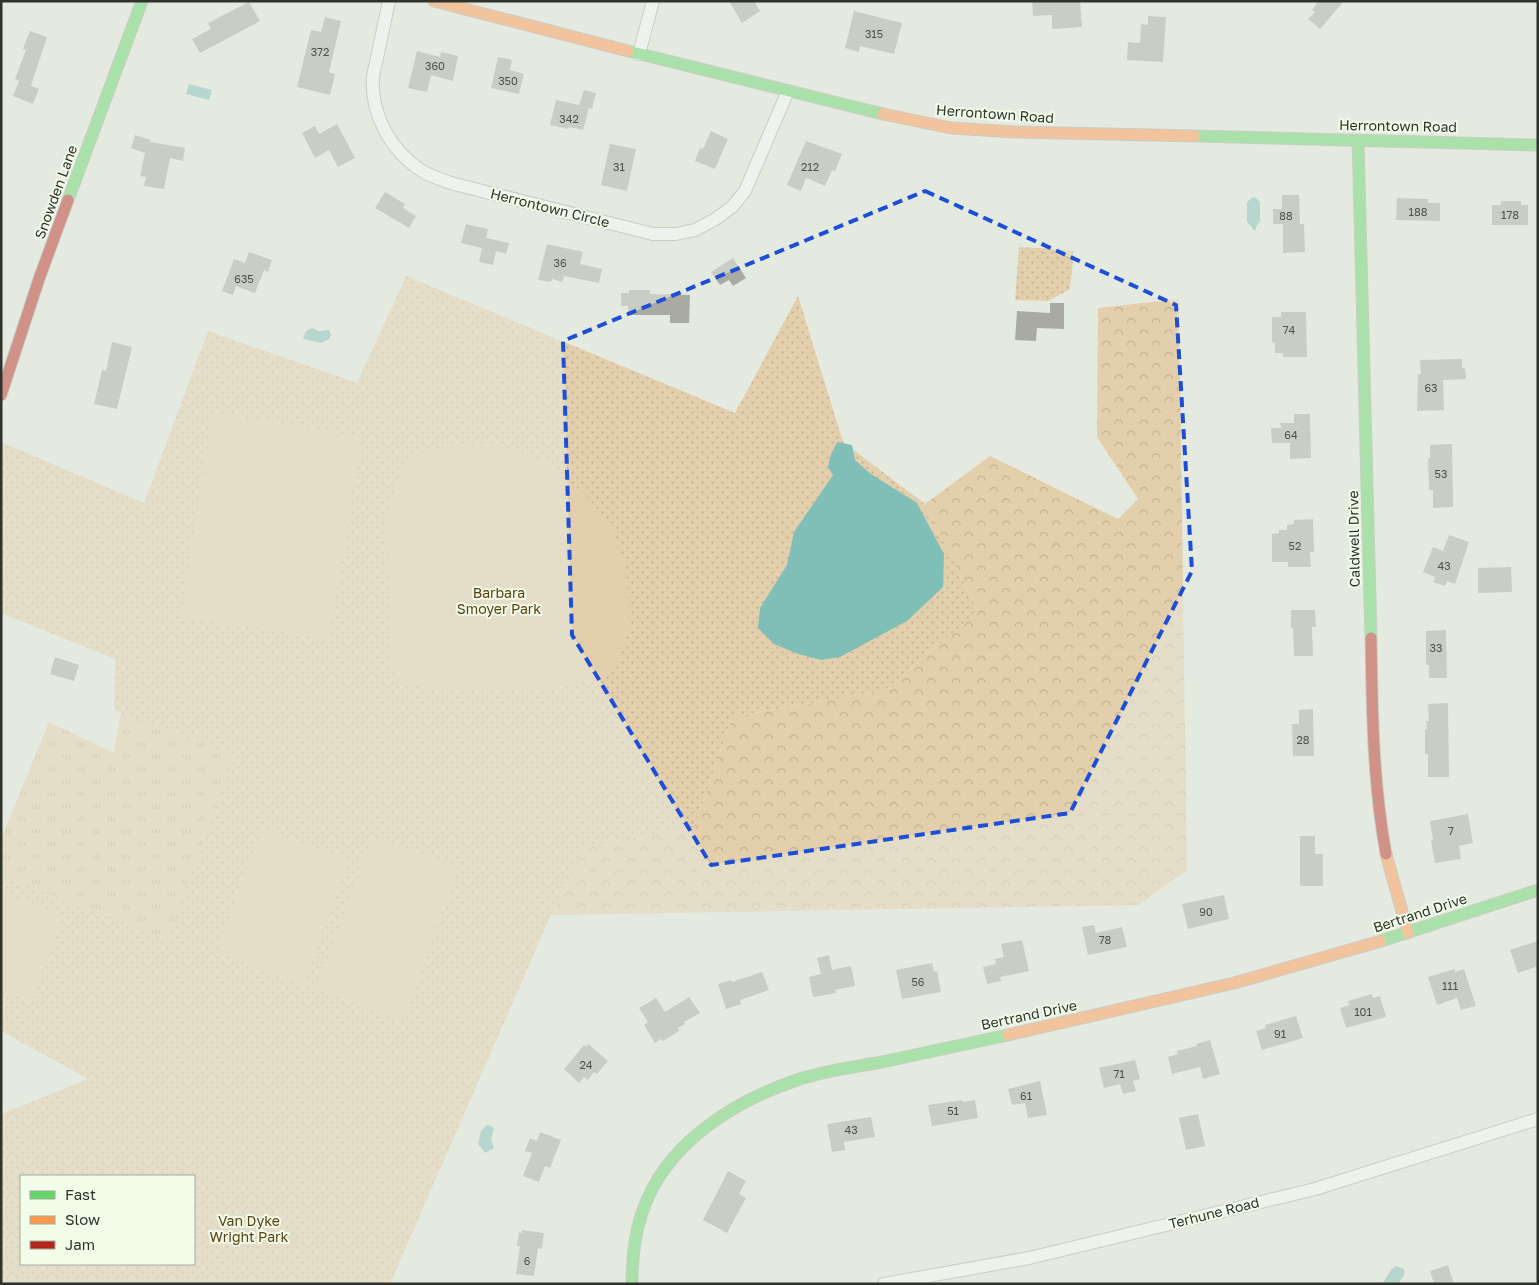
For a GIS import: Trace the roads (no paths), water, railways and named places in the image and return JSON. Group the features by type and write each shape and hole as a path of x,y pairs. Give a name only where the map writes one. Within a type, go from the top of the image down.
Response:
{"street":[{"name":"Snowden Lane","path":"1,395 39,279 142,1"},
{"name":"Herrontown Circle","path":"389,1 373,77 374,100 379,118 387,135 401,153 422,170 436,178 454,184 653,234 676,234 695,230 714,220 732,207 745,191 788,91"},
{"name":"Herrontown Road","path":"434,1 897,118 944,127 979,131 1538,145"},
{"path":"639,54 654,1"},
{"name":"Caldwell Drive","path":"1358,140 1374,734 1381,829 1385,854 1408,933"},
{"name":"Bertrand Drive","path":"632,1284 633,1255 639,1223 652,1189 669,1162 693,1138 719,1117 743,1102 773,1088 799,1079 1109,1013 1224,985 1408,933 1538,890"},
{"name":"Terhune Road","path":"884,1284 1029,1258 1314,1189 1538,1119"}],"water":[{"path":"189,84 212,90 209,100 186,94"},
{"path":"1253,197 1260,202 1260,221 1256,230 1253,230 1247,222 1247,202"},
{"path":"312,328 319,331 329,330 331,335 329,339 321,343 303,339 306,331"},
{"path":"837,442 852,445 855,460 871,474 917,503 944,554 943,587 907,621 840,657 821,660 798,654 774,644 758,628 760,608 787,565 794,532 833,475 828,467 830,457"},
{"path":"487,1125 492,1126 494,1129 491,1139 494,1148 485,1153 478,1144 481,1131"},
{"path":"1396,1266 1404,1269 1404,1274 1399,1284 1382,1284 1391,1270"}],"park label":[{"name":"Barbara Smoyer Park","path":"499,602"},
{"name":"Van Dyke Wright Park","path":"249,1230"}]}
